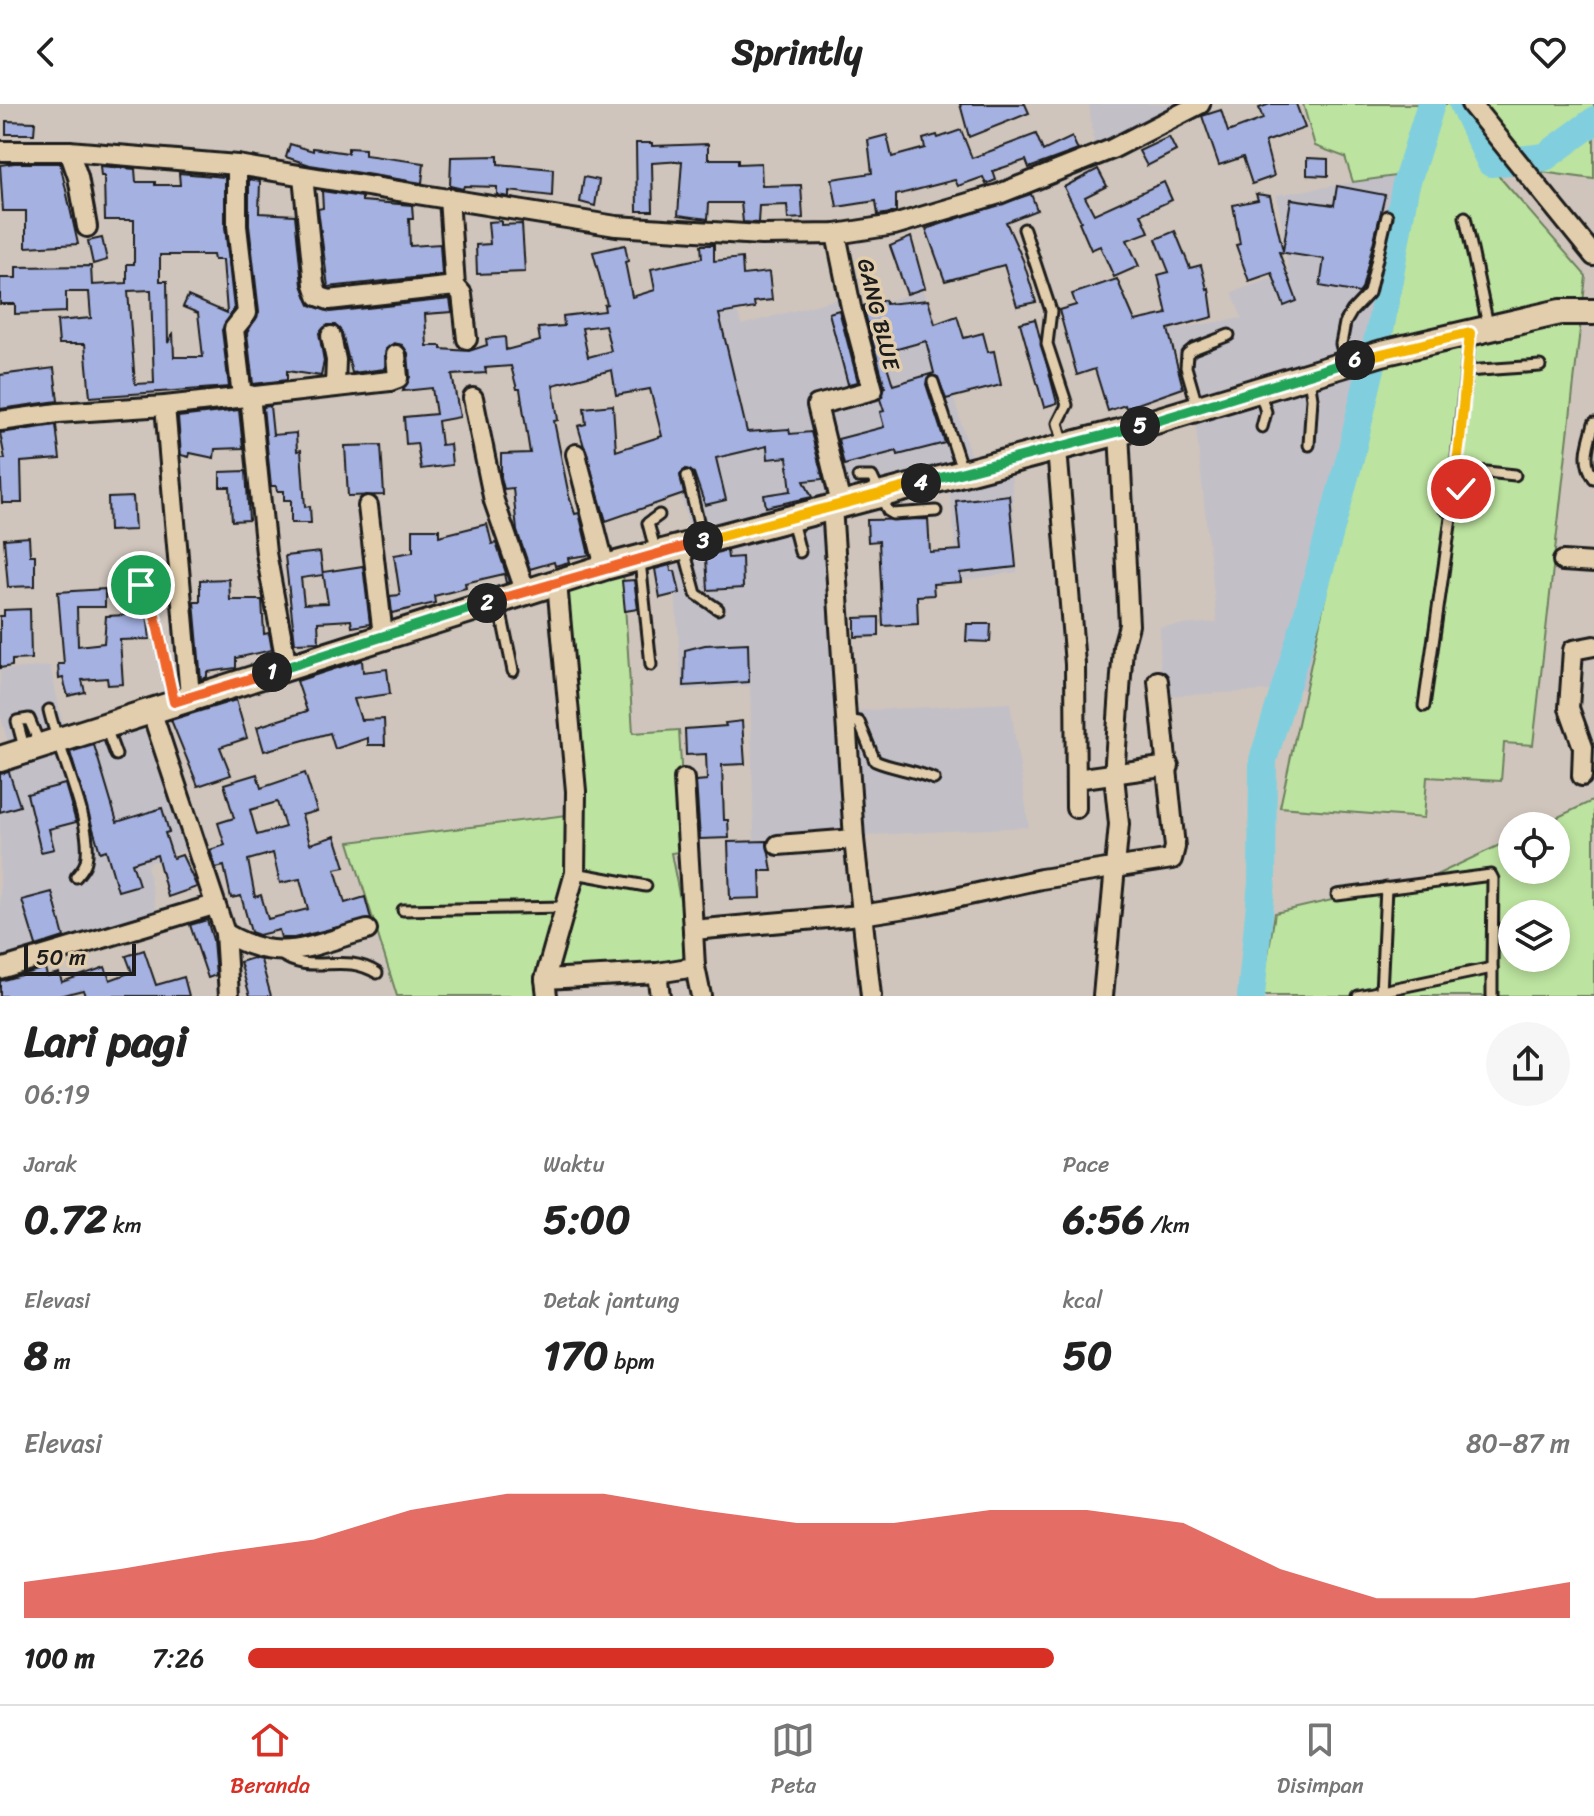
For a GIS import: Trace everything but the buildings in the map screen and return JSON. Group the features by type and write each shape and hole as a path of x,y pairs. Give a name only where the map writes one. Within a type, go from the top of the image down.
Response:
{"street":[{"path":"0,151 69,151 237,165 616,226 761,235 836,234 894,225 1027,184 1112,149 1200,104"},
{"path":"1471,104 1594,256"},
{"path":"69,151 78,177 87,227"},
{"path":"237,165 237,226 247,313 234,329 246,396 266,553 287,667"},
{"path":"303,176 314,284 318,296 329,300 455,286"},
{"path":"449,198 455,286 462,294 467,339"},
{"name":"GANG BLUE","path":"836,234 873,390 817,405 836,505"},
{"path":"0,759 605,567 1061,448 1382,353 1560,312 1594,312"},
{"path":"331,336 336,360 335,386"},
{"path":"0,421 397,380 396,355"},
{"path":"473,398 494,501 525,590"},
{"path":"165,406 182,699"},
{"path":"1103,996 1119,824 1114,776 1123,647 1129,625 1119,432"},
{"path":"1061,448 1075,664 1076,808"},
{"path":"576,454 605,567"},
{"path":"836,505 854,839 871,996"},
{"path":"368,506 383,636"},
{"path":"1563,561 1594,563"},
{"path":"557,583 576,791 575,873 546,988 695,967"},
{"path":"1582,776 1583,747 1569,708 1573,650 1594,646"},
{"path":"693,930 861,915 919,906 1041,879 1172,859 1175,847 1169,766 1158,681"},
{"path":"151,710 225,933 229,996"},
{"path":"1076,779 1169,766"},
{"path":"684,779 695,967 701,996"},
{"path":"778,845 854,839"},
{"path":"0,969 214,905"},
{"path":"225,933 249,947 279,953 367,930"},
{"path":"657,973 660,996"}],"lane":[{"path":"1352,361 1341,344 1345,323 1369,293 1387,216"},
{"path":"1454,486 1466,371 1480,331 1465,217"},
{"path":"1024,229 1051,311 1047,344 1067,405 1058,423 1061,448"},
{"path":"1198,408 1186,367 1187,354 1229,335"},
{"path":"1466,371 1540,366"},
{"path":"1309,374 1312,398 1309,445"},
{"path":"933,382 963,473"},
{"path":"1259,389 1266,412 1262,427"},
{"path":"1594,423 1586,452 1586,467 1594,478"},
{"path":"1458,469 1515,475"},
{"path":"687,476 696,594 718,609"},
{"path":"858,477 872,477 878,494 893,514 936,511"},
{"path":"1454,486 1461,489 1466,500 1463,507 1452,511 1445,508 1440,498 1443,490 1454,486"},
{"path":"1424,706 1452,511"},
{"path":"651,665 647,528 648,523 659,515"},
{"path":"791,517 800,552"},
{"path":"130,584 141,585 150,593 182,699"},
{"path":"498,599 513,671"},
{"path":"49,710 40,746 74,784 87,840 86,864 76,877"},
{"path":"846,720 859,722 875,761 885,766 911,769 934,779"},
{"path":"105,725 116,755"},
{"path":"575,873 646,886"},
{"path":"1337,895 1492,876 1492,996"},
{"path":"1381,993 1386,888"},
{"path":"403,910 566,907"},
{"path":"279,953 302,965 346,961 363,964 377,973"},
{"path":"1358,996 1492,968"}],"shaded area":[{"path":"1089,104 1185,104 1094,144"},
{"path":"1417,172 1306,689 1160,696 1160,627 1217,622 1193,400 1168,330 1242,318 1232,292 1289,273 1277,195"},
{"path":"728,289 742,325 848,296 850,313 923,290 973,465 1010,451 1017,572 959,581 950,492 839,518 849,711 1010,703 1029,827 754,841 750,686 682,690 672,545 691,534 633,319"},
{"path":"50,666 67,742 140,719 187,849 147,864 158,920 0,962 0,745 8,742 0,713 0,670"}],"green space":[{"path":"1303,104 1594,104 1594,179 1489,165 1586,276 1533,745 1504,743 1501,781 1427,777 1424,818 1280,807 1417,173 1353,182 1345,157 1315,146"},
{"path":"623,573 633,733 679,730 686,851 671,853 693,966 555,979 554,996 397,996 349,842 575,814 556,591"},
{"path":"1594,800 1594,996 1261,996 1275,913 1432,877 1498,846 1498,884 1570,884 1569,812"}],"waterway":[{"path":"1251,996 1262,882 1263,760 1306,620 1350,458 1381,325 1405,188 1431,104"},
{"path":"1463,104 1491,163 1545,157 1594,121"}],"route":[{"path":"141,585 150,593 174,702 605,567 1119,432 1357,359 1470,333 1454,486 1461,489"}]}
